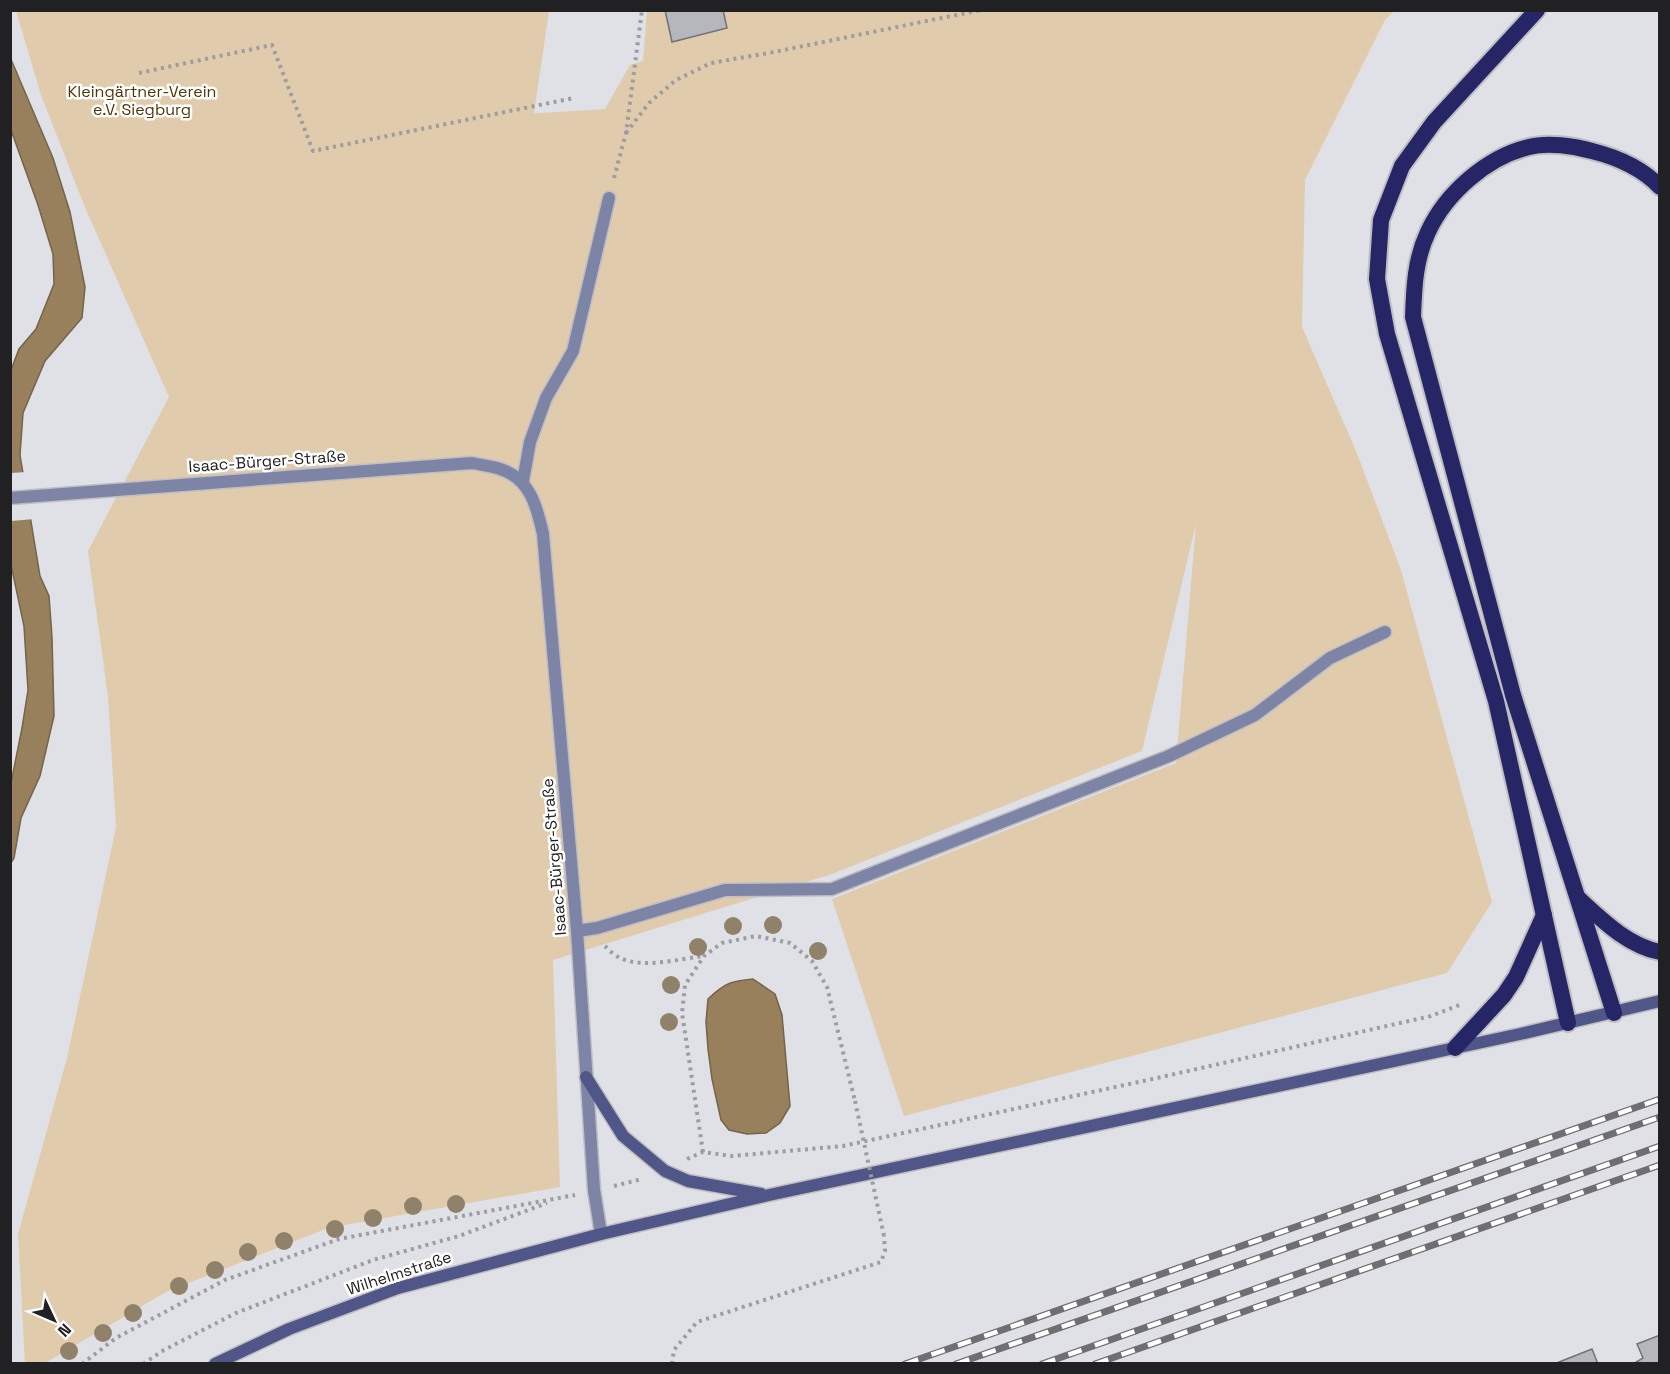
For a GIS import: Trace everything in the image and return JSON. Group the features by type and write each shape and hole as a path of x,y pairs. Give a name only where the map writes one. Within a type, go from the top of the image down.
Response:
{"highway":[{"path":"1537,10 1434,122 1402,166 1381,220 1377,279 1387,334 1496,701 1568,1023"},
{"path":"1614,1013 1513,695 1413,316 1414,275 1427,232 1454,191 1488,164 1530,146 1575,146 1617,157 1654,180 1659,187"},
{"path":"1578,898 1608,926 1647,950 1659,952"},
{"path":"1455,1048 1504,994 1516,977 1544,915"}],"main road":[{"name":"Wilhelmstraße","path":"214,1364 289,1329 398,1288 601,1234 769,1195 1614,1013 1659,1001"},
{"path":"586,1077 623,1136 665,1171 688,1181 769,1195"}],"street":[{"path":"523,481 530,442 546,398 573,351 609,198"},
{"name":"Isaac-Bürger-Straße","path":"10,498 472,464 501,469 523,481 536,506 543,534 577,931 594,1190 601,1234"},
{"path":"577,931 597,928 725,890 832,889 1169,756 1255,716 1329,658 1385,632"}],"path":[{"path":"609,198 626,133 642,10"},
{"path":"626,133 649,103 676,80 711,63 981,10"},
{"path":"139,73 272,45 313,151 574,98"},
{"path":"597,928 600,943 619,958 636,962 658,962 704,956"},
{"path":"672,1364 674,1350 697,1322 881,1262 885,1251 884,1236 855,1101 827,987 812,961 790,943 756,936 722,943 704,956 686,985 682,1013 703,1152"},
{"path":"82,1364 116,1338 225,1280 339,1239 556,1199 638,1181 665,1171 703,1152 732,1156 843,1146 1431,1016 1463,1004"},
{"path":"143,1364 164,1350 236,1313 373,1260 459,1236 556,1199"}],"green space":[{"name":"Kleingärtner-Verein e.V. Siegburg","path":"16,11 549,11 534,113 540,113 605,109 630,65 643,61 647,11 1394,11 1385,20 1305,180 1302,327 1356,451 1401,570 1492,902 1447,973 904,1116 832,899 1176,763 1196,524 1142,751 832,874 553,960 560,1187 328,1228 166,1292 45,1363 25,1363 18,1234 67,1058 116,827 108,697 88,551 169,397 84,205 41,95"}],"shaded area":[{"path":"10,57 53,158 70,212 85,287 82,318 45,361 23,413 20,455 40,576 49,596 54,716 40,776 21,818 14,858 11,863 11,783 28,690 24,626 11,565 11,370 19,349 36,329 54,284 53,254 11,130"},
{"path":"753,979 775,994 782,1015 790,1106 780,1123 766,1133 747,1134 729,1130 721,1120 712,1079 706,1022 708,999 729,984"}],"pier":[{"path":"26,472 35,519 11,521 11,473"}],"building":[{"path":"665,10 723,10 727,28 672,42"},
{"path":"1660,1335 1660,1364 1633,1364 1643,1358 1637,1344"},
{"path":"1592,1349 1598,1364 1554,1364"}],"railway":[{"path":"905,1364 1660,1099"},
{"path":"956,1364 1660,1117"},
{"path":"1042,1364 1660,1146"},
{"path":"1095,1364 1660,1165"}]}
